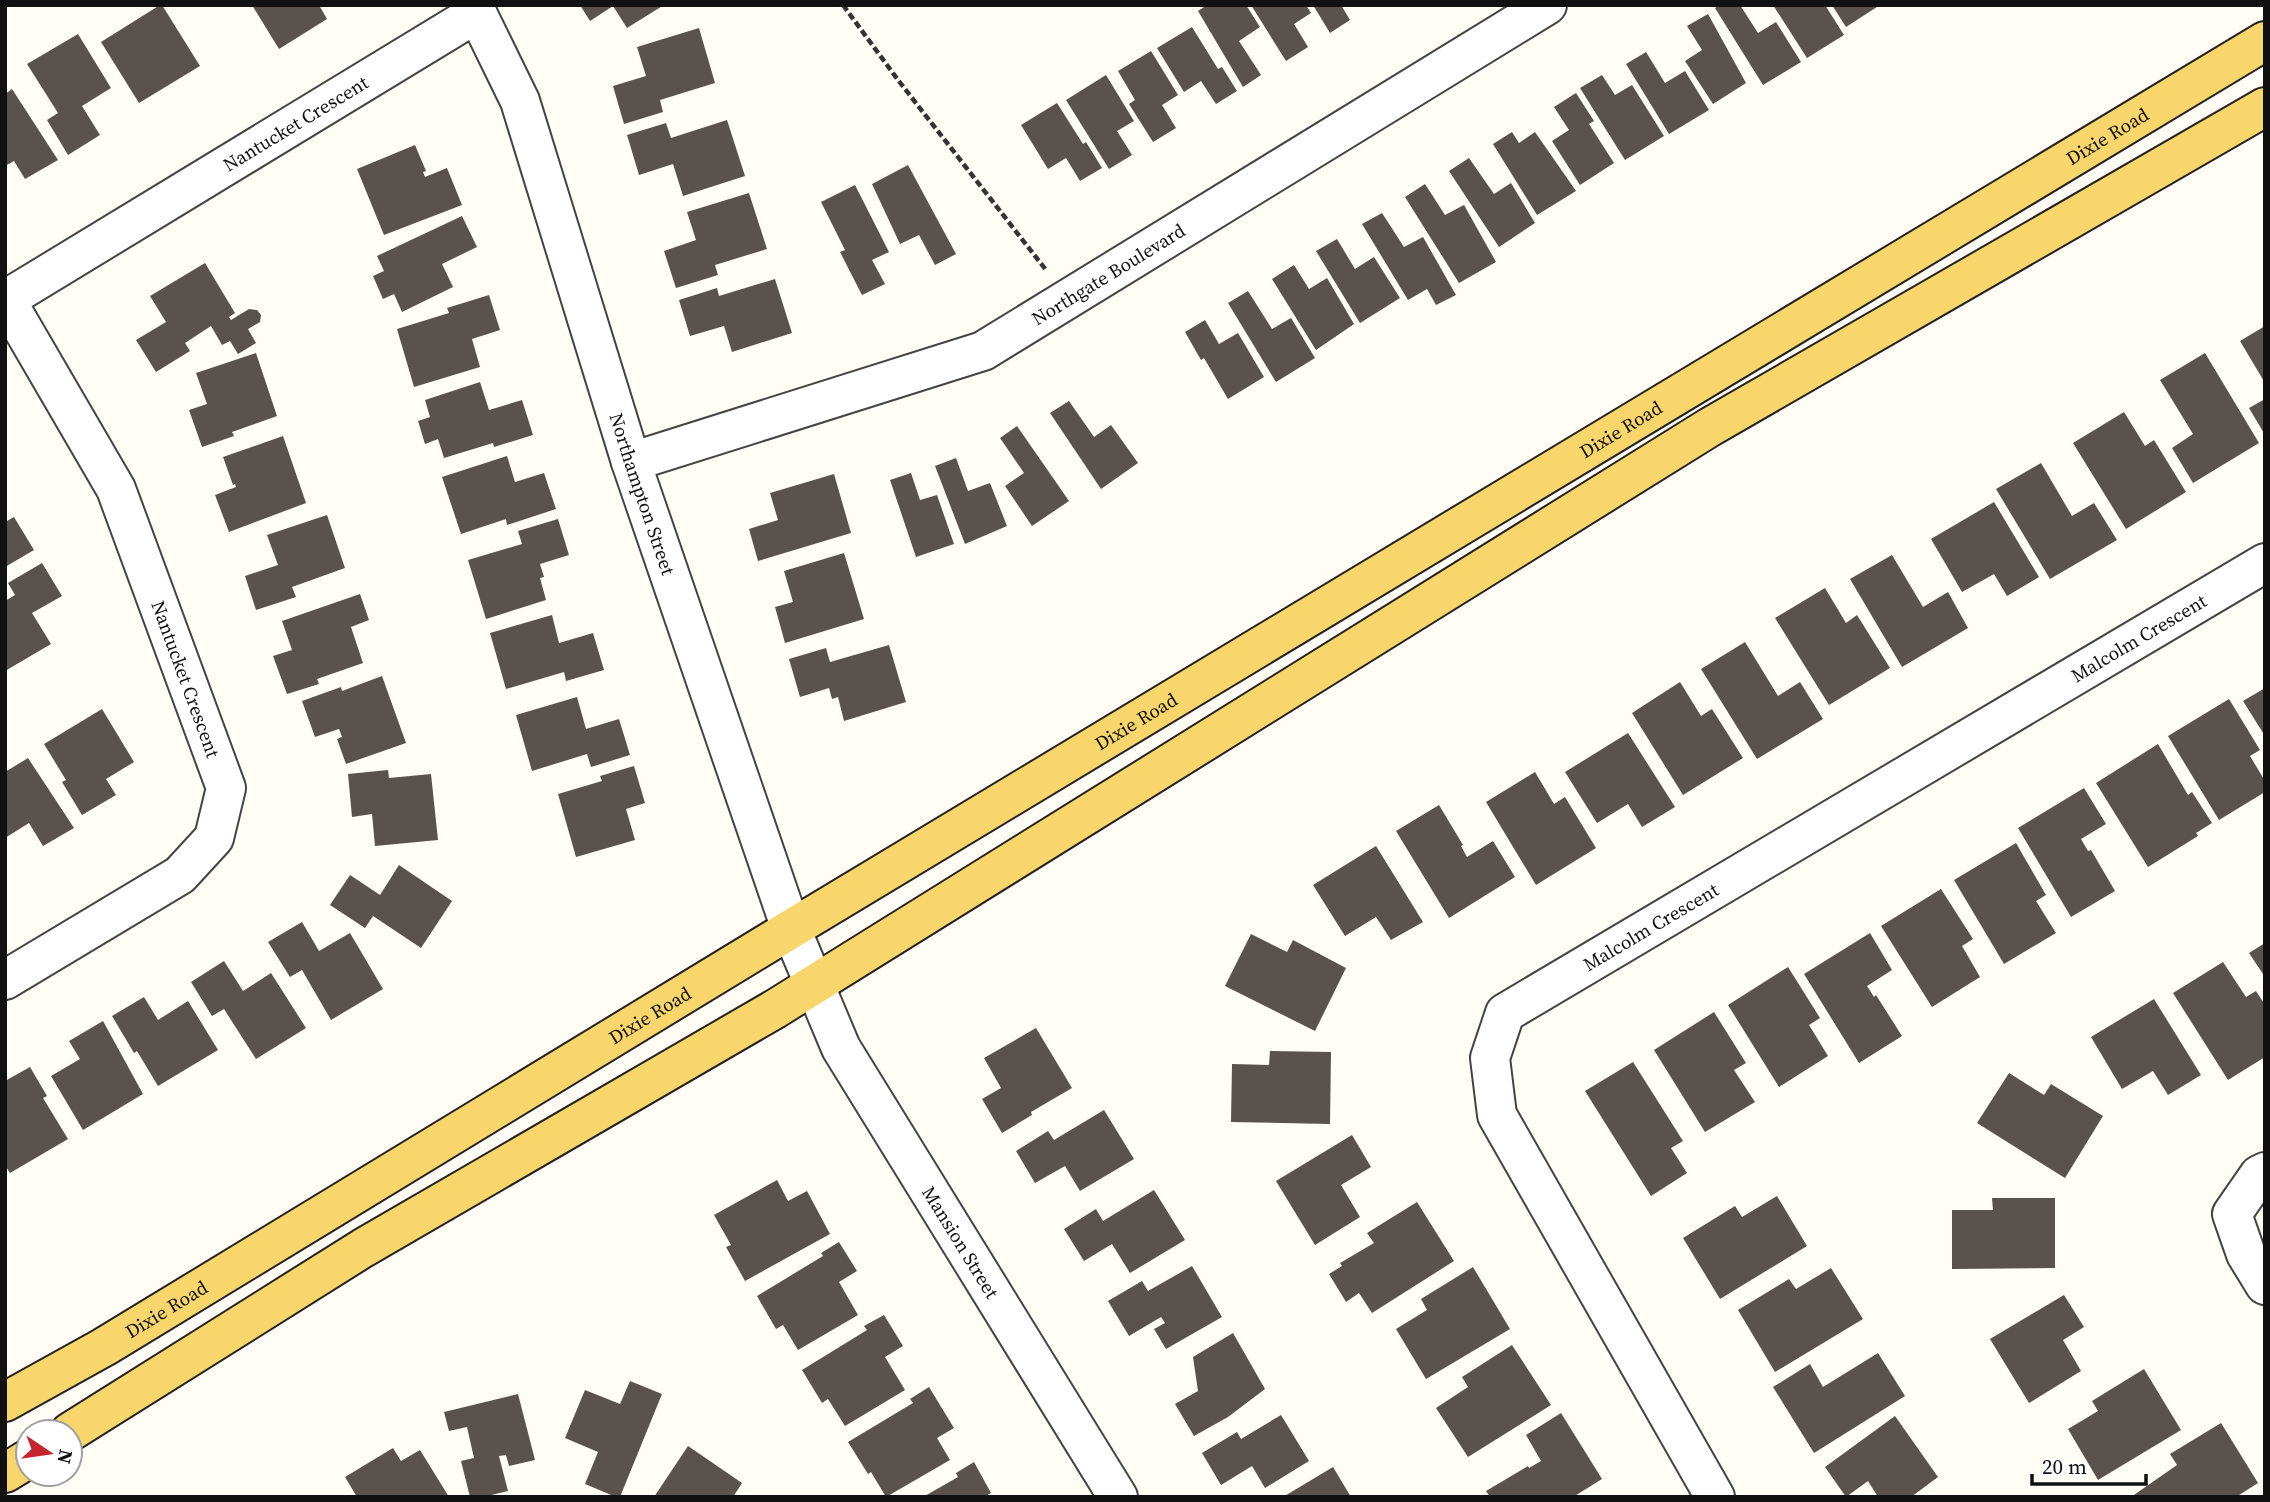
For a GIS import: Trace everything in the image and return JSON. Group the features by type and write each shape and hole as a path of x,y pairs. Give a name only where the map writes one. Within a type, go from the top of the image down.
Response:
{"main road":[{"name":"Dixie Road","path":"5,1402 104,1347 791,929 2265,41"},
{"path":"84,1423 363,1248 763,1015 1710,427 2265,107"}],"street":[{"name":"Northgate Boulevard","path":"631,462 983,351 1547,5"},
{"name":"Nantucket Crescent","path":"5,980 180,875 214,838 226,788 116,489 6,300 474,9"},
{"name":"Northampton Street","path":"474,9 520,101 631,462 791,929 813,984"},
{"name":"Malcolm Crescent","path":"1715,1497 1497,1115 1490,1058 1504,1013 2265,562"},
{"name":"Mansion Street","path":"813,984 841,1048 1118,1497"},
{"path":"2265,1172 2259,1175 2232,1214 2246,1254 2265,1285"}],"path":[{"path":"843,5 1068,298"}],"building":[{"path":"160,5 200,66 139,103 101,42"},
{"path":"252,5 319,5 327,19 279,49"},
{"path":"580,5 664,5 627,28 613,6 590,21"},
{"path":"1207,5 1246,5 1260,27 1239,41 1261,75 1243,87 1198,11"},
{"path":"1251,5 1306,5 1311,13 1294,24 1308,47 1286,61"},
{"path":"1313,5 1341,5 1350,20 1330,33"},
{"path":"1720,5 1740,5 1758,33 1776,22 1801,62 1763,85 1715,8"},
{"path":"1773,5 1825,5 1844,35 1807,58"},
{"path":"1832,5 1880,5 1846,27"},
{"path":"1708,14 1746,83 1713,104 1685,61 1702,50 1687,26"},
{"path":"1192,27 1218,69 1222,67 1237,91 1216,104 1201,81 1184,92 1157,48"},
{"path":"699,28 715,83 660,100 663,112 624,124 613,86 646,76 637,47"},
{"path":"78,34 111,88 82,106 100,135 68,155 47,120 58,113 27,64"},
{"path":"1151,51 1178,95 1162,105 1176,128 1153,142 1129,104 1135,100 1118,71"},
{"path":"1646,52 1665,83 1685,71 1709,110 1669,134 1626,64"},
{"path":"1106,75 1134,121 1117,131 1132,155 1109,169 1066,100"},
{"path":"1602,75 1615,95 1632,85 1664,136 1625,160 1580,88"},
{"path":"12,89 58,160 25,179 14,161 5,166 5,94"},
{"path":"1576,93 1594,121 1589,124 1614,163 1580,185 1552,141 1569,130 1554,107"},
{"path":"1057,103 1102,168 1080,181 1066,158 1048,169 1021,125"},
{"path":"727,120 745,176 683,196 673,164 639,175 627,135 666,123 671,138"},
{"path":"1512,132 1519,143 1535,132 1576,191 1537,215 1493,144"},
{"path":"415,145 426,171 423,172 425,177 447,168 462,205 384,235 357,169"},
{"path":"1469,158 1494,194 1511,183 1535,223 1499,247 1449,171"},
{"path":"908,165 956,254 935,265 919,235 900,244 872,184"},
{"path":"1425,184 1445,215 1464,205 1496,262 1459,283 1405,197"},
{"path":"855,185 889,252 872,260 885,284 862,295 840,252 845,250 821,202"},
{"path":"749,193 767,249 715,265 718,275 676,288 664,251 696,240 687,212"},
{"path":"1382,213 1404,247 1423,237 1456,295 1436,305 1427,289 1408,300 1362,224"},
{"path":"462,216 477,247 442,264 453,287 402,312 394,294 383,299 373,276 384,271 377,256"},
{"path":"1337,239 1355,269 1374,257 1400,298 1360,323 1316,251"},
{"path":"205,263 235,313 229,317 231,320 249,309 257,310 261,315 260,322 248,329 256,343 238,354 230,341 222,345 211,326 185,343 190,351 156,372 136,340 166,322 150,296"},
{"path":"1294,265 1309,289 1327,278 1354,324 1316,350 1272,279"},
{"path":"775,279 792,333 732,352 724,326 690,336 679,300 717,288 719,296"},
{"path":"1248,291 1272,329 1291,318 1315,358 1276,382 1228,303"},
{"path":"489,295 500,330 472,339 480,367 414,387 397,329 449,313 447,308"},
{"path":"1205,320 1219,344 1238,333 1264,377 1228,399 1185,332"},
{"path":"2265,326 2265,383 2240,341"},
{"path":"256,353 277,416 232,432 234,436 202,447 189,410 207,404 196,373"},
{"path":"2205,353 2259,443 2193,483 2172,448 2193,434 2160,380"},
{"path":"480,382 489,410 522,400 533,435 494,447 493,443 444,458 438,439 425,444 418,421 430,417 425,400"},
{"path":"2265,399 2265,435 2249,408"},
{"path":"1069,401 1094,437 1111,425 1138,463 1101,489 1050,413"},
{"path":"2124,412 2145,446 2154,440 2186,492 2126,529 2073,443"},
{"path":"1017,426 1069,501 1032,526 1005,486 1024,473 1000,438"},
{"path":"283,436 306,503 229,532 215,495 236,487 223,457"},
{"path":"507,456 515,482 544,473 556,509 507,525 506,519 461,534 442,477"},
{"path":"956,458 968,491 990,483 1007,526 965,544 935,466"},
{"path":"2041,463 2072,516 2094,503 2117,540 2050,579 1996,489"},
{"path":"911,473 920,500 937,495 954,544 916,557 890,480"},
{"path":"834,474 851,533 758,561 749,529 778,520 770,493"},
{"path":"1994,502 2039,577 2007,596 1994,574 1962,592 1931,539"},
{"path":"327,515 345,568 292,587 296,597 256,610 245,576 278,565 267,535"},
{"path":"14,517 34,550 5,567 5,522"},
{"path":"558,519 569,555 540,564 544,577 540,578 546,600 486,619 468,560 522,544 518,531"},
{"path":"844,553 864,619 785,643 775,607 793,602 784,571"},
{"path":"1892,555 1923,607 1948,592 1968,628 1902,667 1850,579"},
{"path":"42,563 62,596 32,613 51,644 5,671 5,601 15,595 8,583"},
{"path":"1825,588 1846,623 1857,615 1890,668 1829,705 1775,618"},
{"path":"360,594 369,620 351,627 363,663 317,679 319,684 287,694 273,656 292,650 282,621"},
{"path":"552,615 559,643 593,633 604,670 566,681 564,672 506,689 490,633"},
{"path":"1745,642 1778,696 1800,682 1823,719 1757,759 1701,669"},
{"path":"889,645 906,702 844,721 838,697 832,699 829,688 800,697 789,659 826,648 830,662"},
{"path":"382,676 406,743 346,764 337,739 342,737 339,729 315,737 302,701 341,687 342,691"},
{"path":"1680,682 1701,716 1712,709 1743,758 1683,795 1632,713"},
{"path":"2265,688 2265,736 2243,701"},
{"path":"577,697 586,729 619,719 630,755 591,767 587,754 532,771 516,715"},
{"path":"2229,699 2260,750 2250,756 2265,781 2265,792 2219,820 2168,736"},
{"path":"102,709 134,762 106,779 116,795 82,815 62,782 66,780 44,744"},
{"path":"1628,733 1675,807 1642,827 1628,804 1597,823 1565,772"},
{"path":"2158,744 2188,795 2192,792 2212,823 2196,833 2198,836 2148,867 2096,783"},
{"path":"28,758 74,828 43,846 29,823 5,838 5,772"},
{"path":"634,766 645,803 626,809 635,840 576,857 558,794 602,781 600,776"},
{"path":"388,770 389,778 431,774 438,840 375,846 372,814 352,817 348,774"},
{"path":"1535,772 1554,804 1565,797 1596,848 1536,885 1486,802"},
{"path":"2084,788 2106,824 2081,839 2088,851 2091,850 2115,891 2071,917 2018,828"},
{"path":"1439,805 1463,845 1461,846 1467,857 1493,841 1515,877 1449,918 1396,831"},
{"path":"2016,843 2046,895 2036,901 2056,933 2004,964 1954,880"},
{"path":"1376,846 1423,922 1391,940 1376,917 1345,936 1313,885"},
{"path":"399,865 452,901 421,948 373,916 365,928 330,905 350,875 380,895"},
{"path":"1941,889 1973,939 1962,946 1980,977 1932,1007 1881,926"},
{"path":"302,922 319,951 350,933 383,989 331,1020 302,970 290,977 268,942"},
{"path":"1870,933 1892,970 1867,986 1874,997 1876,995 1902,1036 1859,1063 1804,974"},
{"path":"1251,934 1287,952 1293,940 1346,968 1315,1031 1225,986"},
{"path":"2265,943 2265,977 2249,953"},
{"path":"224,961 243,991 271,973 306,1028 256,1059 224,1009 212,1016 191,982"},
{"path":"2223,962 2246,997 2256,991 2265,1005 2265,1057 2228,1080 2173,993"},
{"path":"1788,967 1820,1018 1809,1025 1828,1056 1779,1087 1728,1005"},
{"path":"144,997 158,1020 188,1001 218,1050 158,1086 112,1016"},
{"path":"2154,999 2201,1075 2168,1095 2153,1071 2122,1089 2091,1037"},
{"path":"1714,1012 1746,1063 1734,1070 1755,1102 1705,1132 1654,1050"},
{"path":"103,1021 143,1094 83,1130 51,1076 80,1059 69,1041"},
{"path":"1036,1028 1072,1088 1002,1133 982,1099 1001,1088 984,1058"},
{"path":"1270,1051 1331,1052 1330,1124 1231,1122 1232,1064 1269,1065"},
{"path":"1633,1062 1683,1141 1671,1148 1687,1173 1651,1196 1585,1091"},
{"path":"30,1067 47,1096 43,1098 68,1139 10,1173 5,1165 5,1081"},
{"path":"2009,1073 2044,1095 2051,1084 2103,1116 2065,1178 1977,1123"},
{"path":"1104,1110 1134,1159 1080,1191 1065,1166 1035,1183 1016,1151 1048,1131 1054,1140"},
{"path":"1352,1135 1371,1167 1341,1185 1360,1217 1315,1245 1276,1181"},
{"path":"777,1180 788,1201 807,1191 830,1234 745,1281 726,1247 731,1245 714,1215"},
{"path":"1154,1190 1185,1240 1130,1273 1112,1244 1084,1261 1064,1229 1096,1209 1103,1221"},
{"path":"1777,1196 1807,1246 1720,1299 1683,1238 1735,1206 1742,1217"},
{"path":"1992,1198 2055,1198 2055,1268 1952,1269 1952,1210 1993,1210"},
{"path":"1417,1202 1454,1261 1372,1313 1359,1293 1346,1302 1329,1274 1342,1266 1340,1263 1374,1243 1367,1233"},
{"path":"839,1242 857,1271 839,1282 858,1315 798,1350 783,1325 776,1329 757,1296 823,1256 821,1253"},
{"path":"1192,1266 1222,1317 1166,1349 1154,1329 1165,1323 1161,1317 1129,1336 1108,1301 1142,1281 1148,1291"},
{"path":"1473,1267 1510,1329 1426,1379 1396,1329 1427,1310 1421,1299"},
{"path":"1831,1268 1863,1319 1775,1372 1738,1310 1789,1279 1796,1289"},
{"path":"2064,1295 2084,1327 2063,1340 2081,1371 2029,1403 1990,1339"},
{"path":"884,1315 903,1346 885,1357 905,1390 845,1426 828,1399 822,1403 802,1370 867,1330 864,1326"},
{"path":"1233,1333 1265,1389 1228,1417 1194,1436 1175,1404 1198,1391 1193,1357"},
{"path":"1512,1345 1551,1405 1468,1457 1436,1408 1468,1387 1462,1377"},
{"path":"1878,1353 1905,1396 1814,1453 1773,1387 1810,1364 1823,1387"},
{"path":"2144,1369 2181,1430 2098,1480 2068,1429 2098,1411 2092,1401"},
{"path":"630,1381 662,1394 620,1497 616,1497 585,1484 598,1452 565,1438 585,1390 620,1404"},
{"path":"929,1387 954,1428 937,1438 950,1460 886,1497 848,1442 913,1403 910,1399"},
{"path":"518,1394 535,1460 509,1466 506,1455 499,1456 508,1491 470,1497 461,1461 474,1458 467,1427 449,1431 444,1412"},
{"path":"1561,1413 1602,1479 1573,1497 1490,1497 1486,1491 1541,1461 1526,1435"},
{"path":"1281,1415 1309,1461 1265,1488 1252,1466 1221,1485 1202,1453 1237,1432 1241,1439"},
{"path":"1895,1416 1938,1477 1911,1497 1878,1497 1868,1481 1846,1497 1825,1467"},
{"path":"2221,1423 2258,1483 2236,1497 2131,1497 2177,1465 2170,1454"},
{"path":"688,1446 742,1483 733,1497 654,1497"},
{"path":"393,1448 401,1461 420,1450 449,1497 357,1497 345,1477"},
{"path":"974,1462 991,1493 984,1497 923,1497 958,1477 956,1473"},
{"path":"1333,1467 1351,1497 1283,1497"}]}
